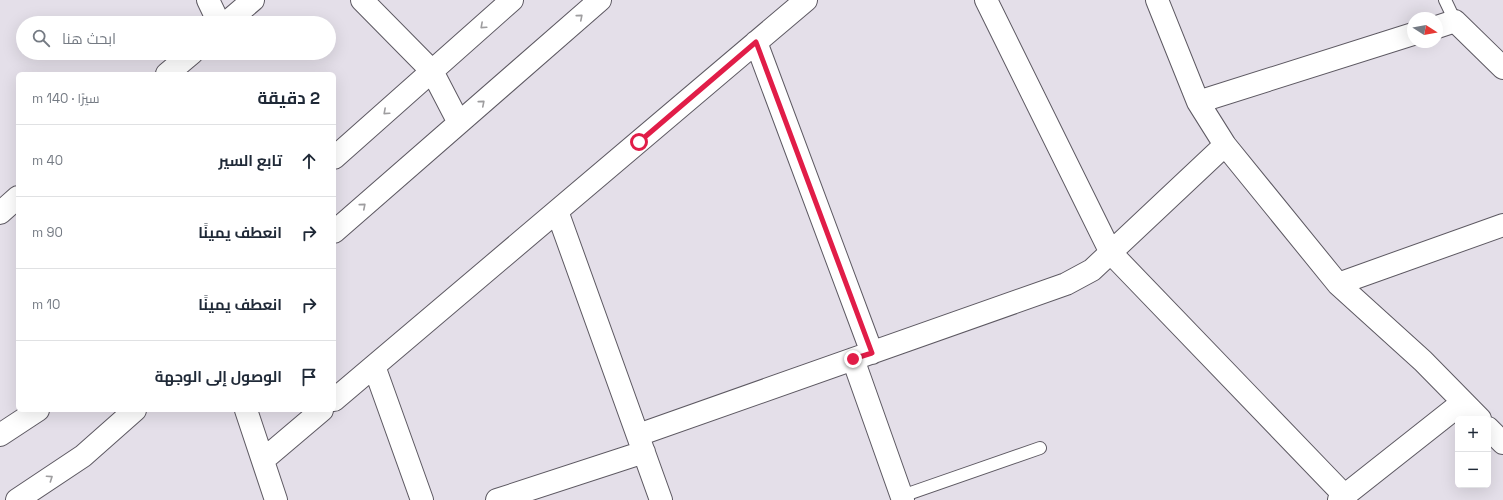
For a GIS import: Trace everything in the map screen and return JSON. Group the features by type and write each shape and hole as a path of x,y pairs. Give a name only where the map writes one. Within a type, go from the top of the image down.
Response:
{"street":[{"path":"208,0 216,16"},
{"path":"234,16 253,0"},
{"path":"362,0 432,71 459,122"},
{"path":"336,156 512,0"},
{"path":"336,230 600,0"},
{"path":"336,398 806,0"},
{"path":"986,0 1111,253 1341,498 1463,402"},
{"path":"1158,0 1198,102 1225,146 1338,284 1423,362 1477,416"},
{"path":"1446,24 1503,68"},
{"path":"1198,102 1407,36"},
{"path":"756,42 862,356 902,498"},
{"path":"169,72 184,60"},
{"path":"497,500 862,356 1066,284 1092,270 1225,146"},
{"path":"0,213 16,199"},
{"path":"557,211 662,500"},
{"path":"1338,284 1503,225"},
{"path":"374,366 422,500"},
{"path":"1,430 34,412"},
{"path":"18,500 83,456 133,412"},
{"path":"247,412 276,500"},
{"path":"263,460 320,412"},
{"path":"1491,431 1503,443"}],"lane":[{"path":"1445,0 1446,24"},
{"path":"902,498 1040,448"}],"route":[{"path":"639,142 756,42 872,353 853,359"}]}
